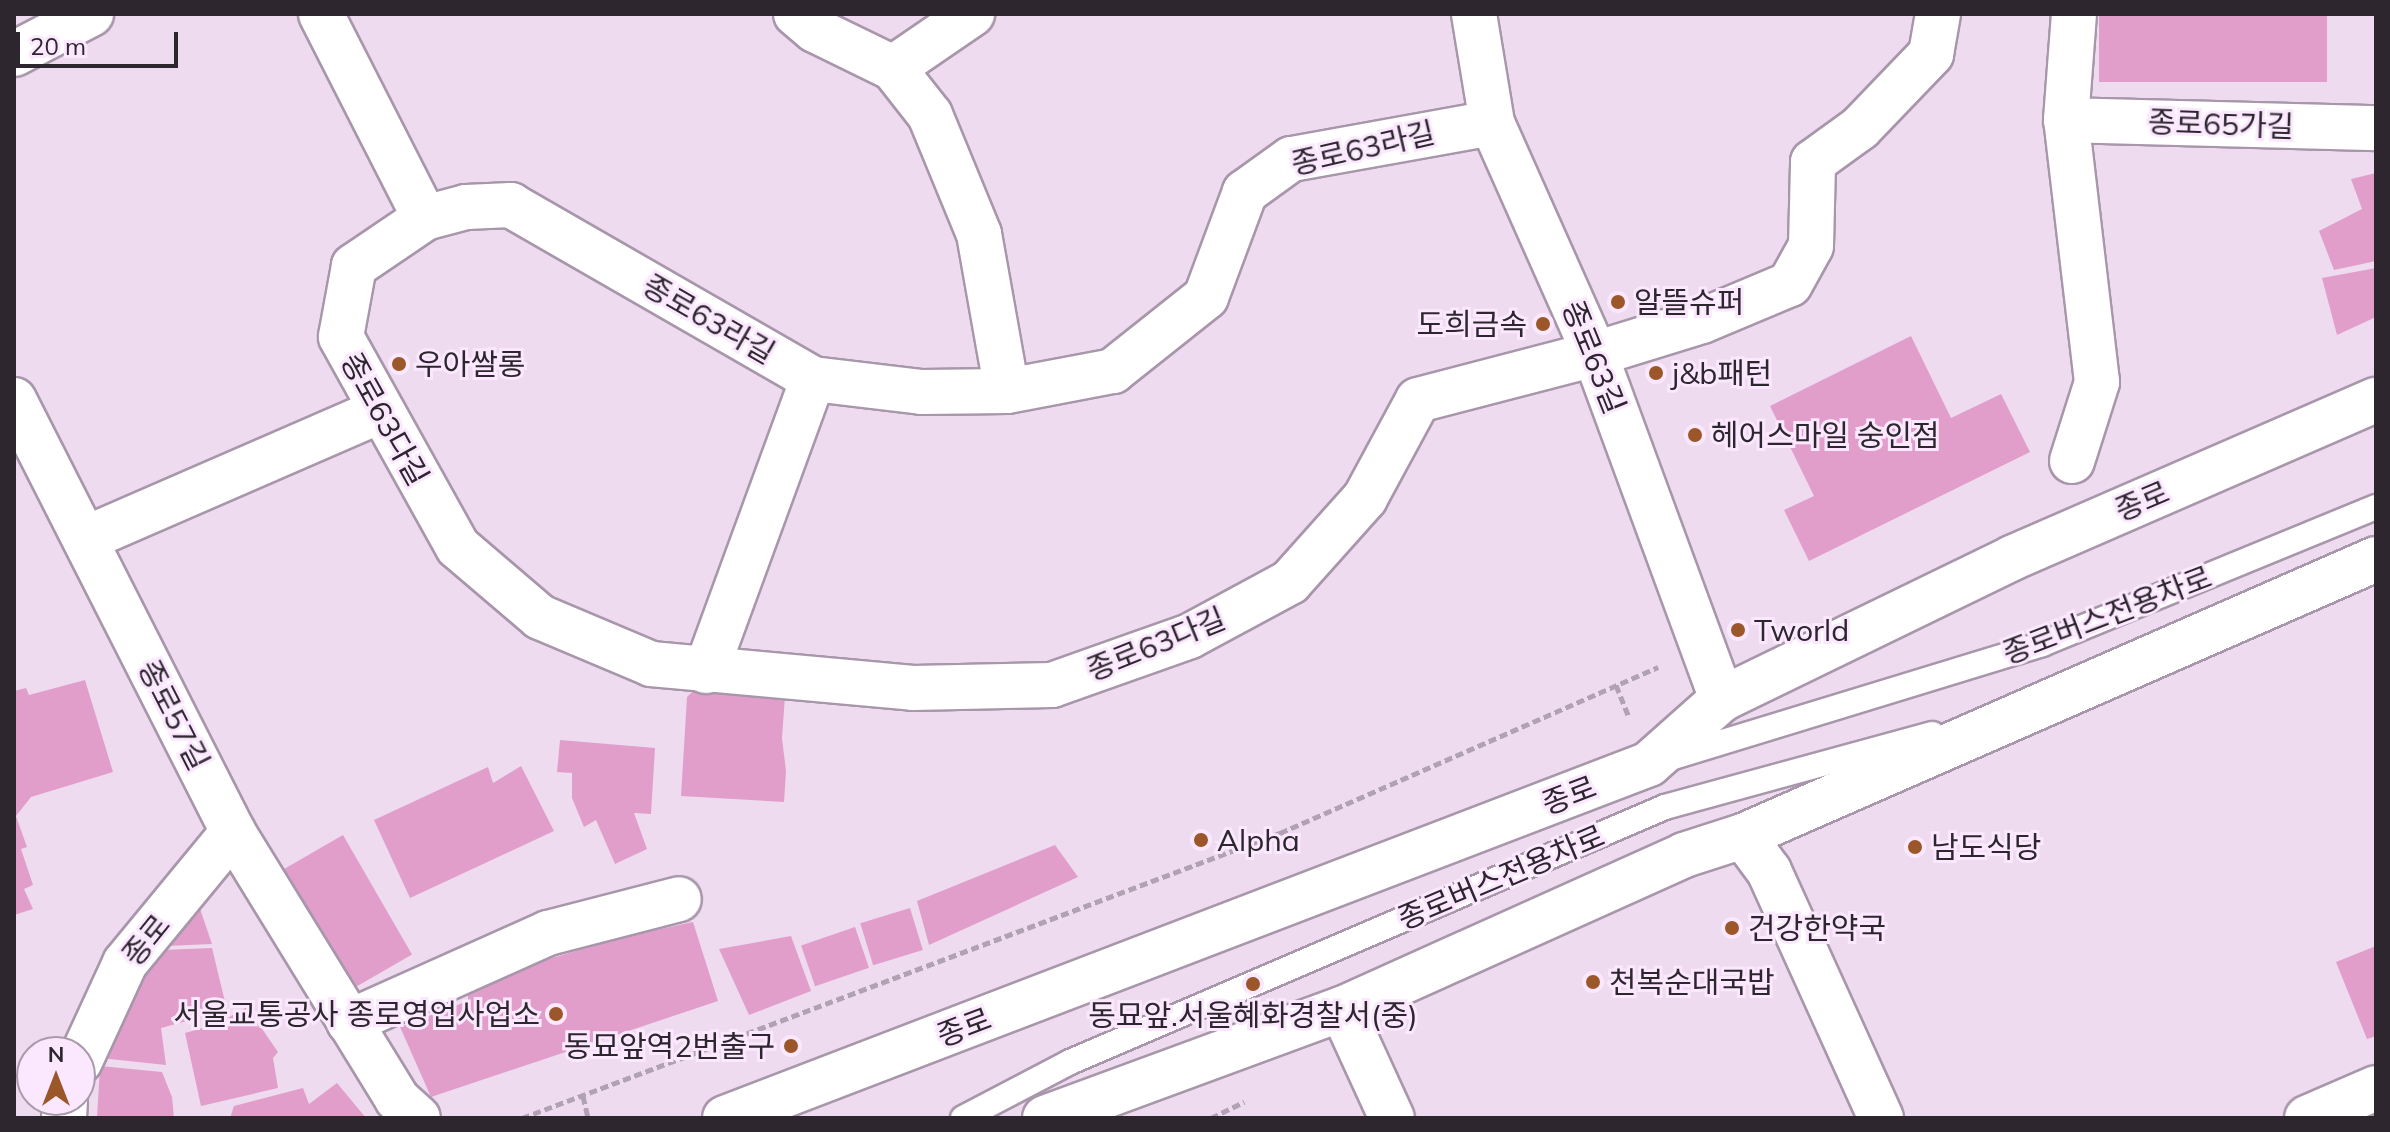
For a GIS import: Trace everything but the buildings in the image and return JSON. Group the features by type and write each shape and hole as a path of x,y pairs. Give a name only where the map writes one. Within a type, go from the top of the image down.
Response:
{"street":[{"path":"321,14 425,218"},
{"path":"796,14 815,30 893,68 930,115 979,234 1007,391"},
{"path":"893,68 972,14"},
{"name":"종로63길","path":"1474,14 1492,123 1595,354 1722,699"},
{"name":"종로63다길","path":"425,218 354,266 341,337 458,547 540,617 651,664 913,688 1052,685 1190,636 1290,582 1365,498 1418,400 1595,354 1702,321 1790,284 1811,246 1813,162 1860,128 1931,54 1938,14"},
{"path":"2072,461 2097,382 2066,120 2074,14"},
{"path":"14,54 74,18"},
{"name":"종로65가길","path":"2066,120 2376,128"},
{"name":"종로63라길","path":"425,218 466,207 511,205 813,379 922,392 1007,391 1113,371 1206,297 1245,192 1291,159 1492,123"},
{"path":"706,671 813,379"},
{"name":"종로57길","path":"14,400 233,832 397,1099 418,1118"},
{"name":"종로","path":"725,1118 1649,764 1722,699 2012,558 2376,400"},
{"path":"85,539 381,410"},
{"path":"1045,1118 1342,1009 1684,855 1743,836 2063,699 2376,559"},
{"name":"종로","path":"91,1036 125,963 233,832"},
{"path":"1743,836 1769,871 1881,1118"},
{"path":"349,1022 548,933 679,899"},
{"path":"1342,1009 1392,1118"},
{"path":"2307,1118 2364,1101"}],"lane":[{"name":"종로버스전용차로","path":"1649,764 2042,644 2376,507"},
{"name":"종로버스전용차로","path":"963,1118 1070,1062 1665,807 2063,699"}],"path":[{"path":"522,1118 1280,833 1702,649"},
{"path":"582,1095 588,1118"}],"place":[{"name":"알뜰슈퍼","path":"1618,302"},
{"name":"도희금속","path":"1543,324"},
{"name":"우아쌀롱","path":"399,364"},
{"name":"j&b패턴","path":"1656,373"},
{"name":"헤어스마일 숭인점","path":"1695,435"},
{"name":"Tworld","path":"1738,630"},
{"name":"Alpha","path":"1201,840"},
{"name":"남도식당","path":"1915,847"},
{"name":"건강한약국","path":"1732,928"},
{"name":"천복순대국밥","path":"1593,982"},
{"name":"동묘앞.서울혜화경찰서(중)","path":"1253,984"},
{"name":"서울교통공사 종로영업사업소","path":"556,1014"},
{"name":"동묘앞역2번출구","path":"791,1046"}]}
